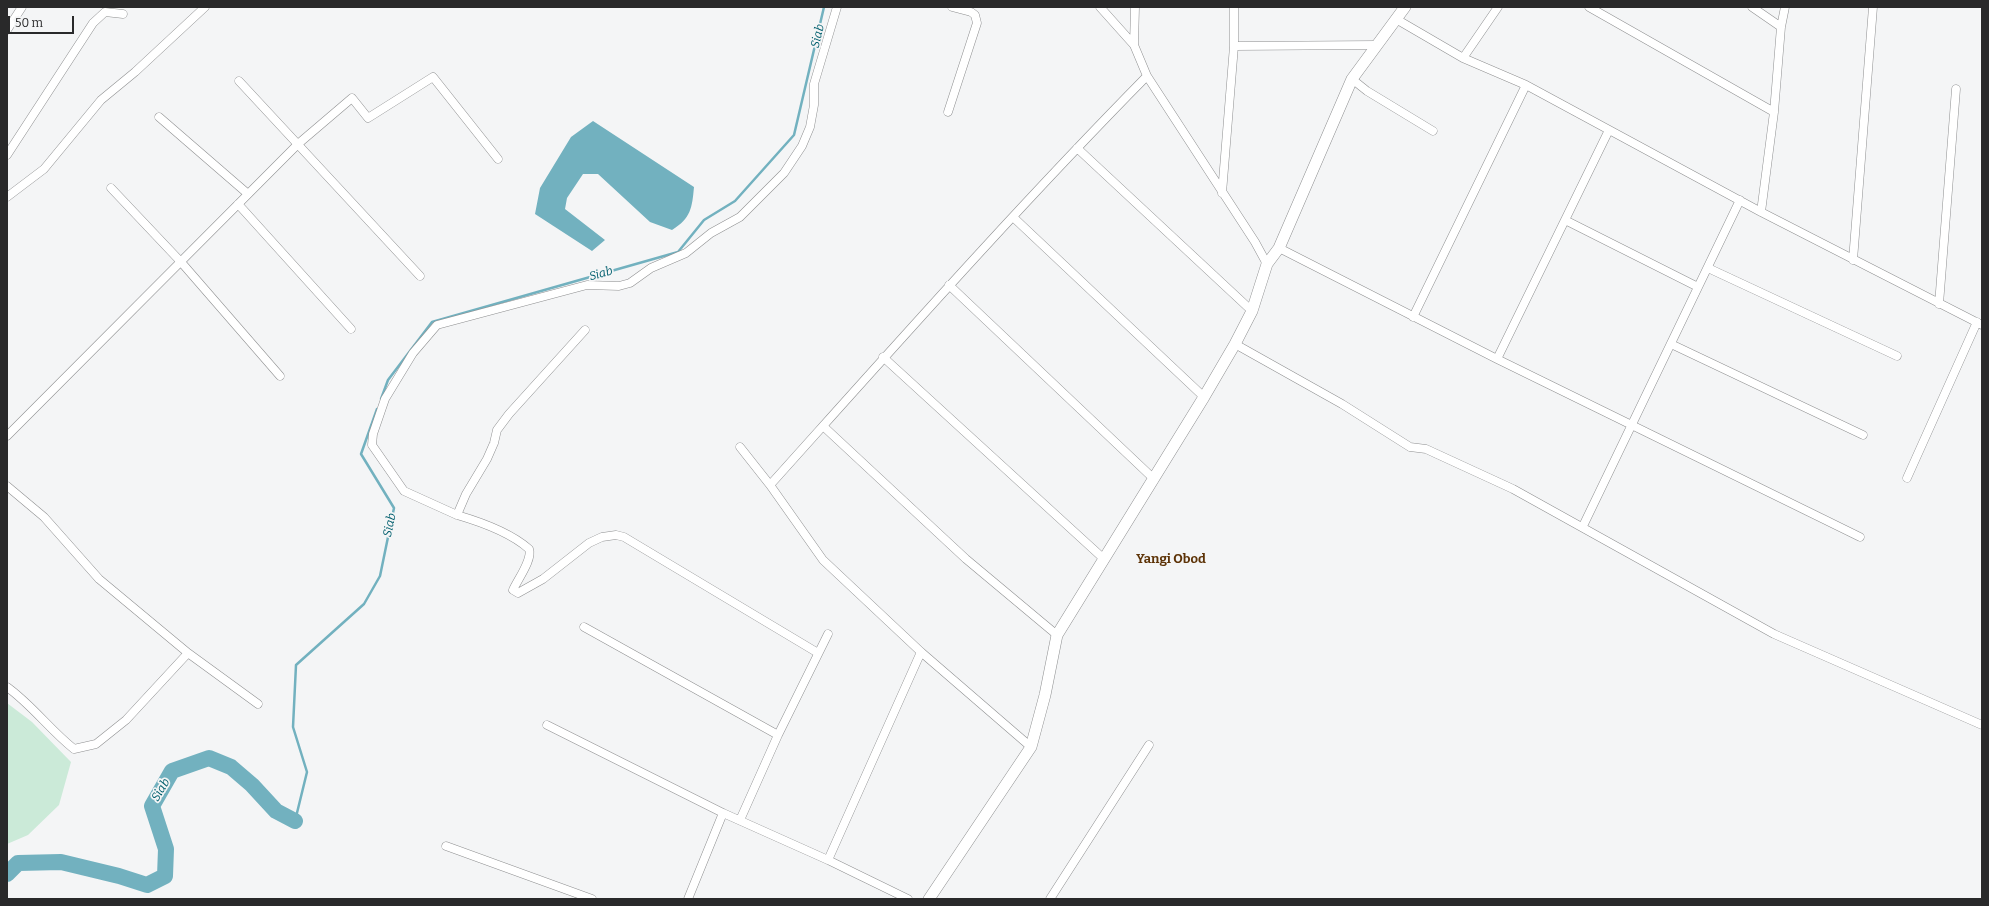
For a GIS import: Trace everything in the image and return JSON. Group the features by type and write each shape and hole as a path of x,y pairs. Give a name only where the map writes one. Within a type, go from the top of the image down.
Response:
{"street":[{"path":"7,30 22,7"},
{"path":"7,197 44,169 101,100 135,72 205,7"},
{"path":"818,653 624,537 616,535 602,537 589,543 543,579 518,593 513,590 521,573 528,563 531,554 529,549 473,519 457,515 404,491 372,445 373,434 385,399 413,353 437,325 587,285 619,286 630,283 651,268 686,253 711,233 740,217 784,172 802,146 810,127 814,105 814,84 837,7"},
{"path":"948,112 976,23 975,15 971,12 952,7"},
{"path":"1100,7 1134,45 1147,76 1255,242 1267,264"},
{"path":"1134,45 1135,7"},
{"path":"1222,193 1234,46 1234,7"},
{"path":"929,899 1031,748 1045,695 1056,635 1154,480 1235,344 1252,311 1267,264 1279,248 1352,79 1405,7"},
{"path":"1463,58 1498,7"},
{"path":"1590,7 1774,112"},
{"path":"1752,7 1781,26"},
{"path":"1761,212 1774,112 1781,26 1785,7"},
{"path":"1853,260 1873,7"},
{"path":"7,155 93,23 106,12 123,14"},
{"path":"1396,19 1463,58 1526,86 1761,212 1939,304 1979,323 1907,478"},
{"path":"1234,46 1377,45"},
{"path":"770,485 949,285 1076,148 1147,76"},
{"path":"7,436 298,144 352,98 368,118 433,77 498,159"},
{"path":"1352,79 1367,91 1433,132"},
{"path":"239,81 420,276"},
{"path":"1413,316 1526,86"},
{"path":"1939,304 1956,89"},
{"path":"159,117 248,194"},
{"path":"1497,359 1609,130"},
{"path":"1076,148 1252,311"},
{"path":"112,188 181,262 280,376"},
{"path":"1583,526 1633,425 1740,200"},
{"path":"238,204 351,329"},
{"path":"1013,217 1204,397"},
{"path":"1565,220 1698,287"},
{"path":"1279,248 1497,359 1860,537"},
{"path":"1708,268 1897,356"},
{"path":"949,285 1154,480"},
{"path":"457,515 466,494 487,459 494,443 497,430 586,330"},
{"path":"1235,344 1342,404 1410,447 1426,450 1514,489 1583,526 1774,634 1982,725"},
{"path":"1672,344 1864,435"},
{"path":"883,357 1104,559"},
{"path":"823,426 966,559 1056,635"},
{"path":"740,446 770,485 823,560 921,652 1031,748"},
{"path":"7,486 44,517 99,580 188,652 258,704"},
{"path":"584,627 778,735"},
{"path":"740,820 778,735 828,634"},
{"path":"7,687 24,699 60,738 74,749 96,744 126,720 188,652"},
{"path":"828,860 921,652"},
{"path":"547,725 723,813 828,860 908,899"},
{"path":"1050,899 1150,745"},
{"path":"688,899 723,813"},
{"path":"446,846 592,899"}],"green space":[{"path":"7,703 32,722 71,762 59,805 28,835 7,844"}],"water":[{"path":"593,121 694,187 691,207 687,217 678,226 672,230 650,222 598,174 583,174 567,198 565,209 605,240 592,251 535,214 540,188 571,137"}],"waterway":[{"name":"Siab","path":"381,399 388,380 432,322 678,252 704,220 735,201 794,135 824,7"},
{"name":"Siab","path":"295,821 307,772 293,727 296,665 364,604 380,576 394,508 361,454 377,409"},
{"name":"Siab","path":"7,874 18,863 61,862 119,876 147,885 165,876 166,849 152,806 172,771 209,758 231,767 252,785 276,811 295,821"}],"district":[{"name":"Yangi Obod","path":"1171,559"}]}
